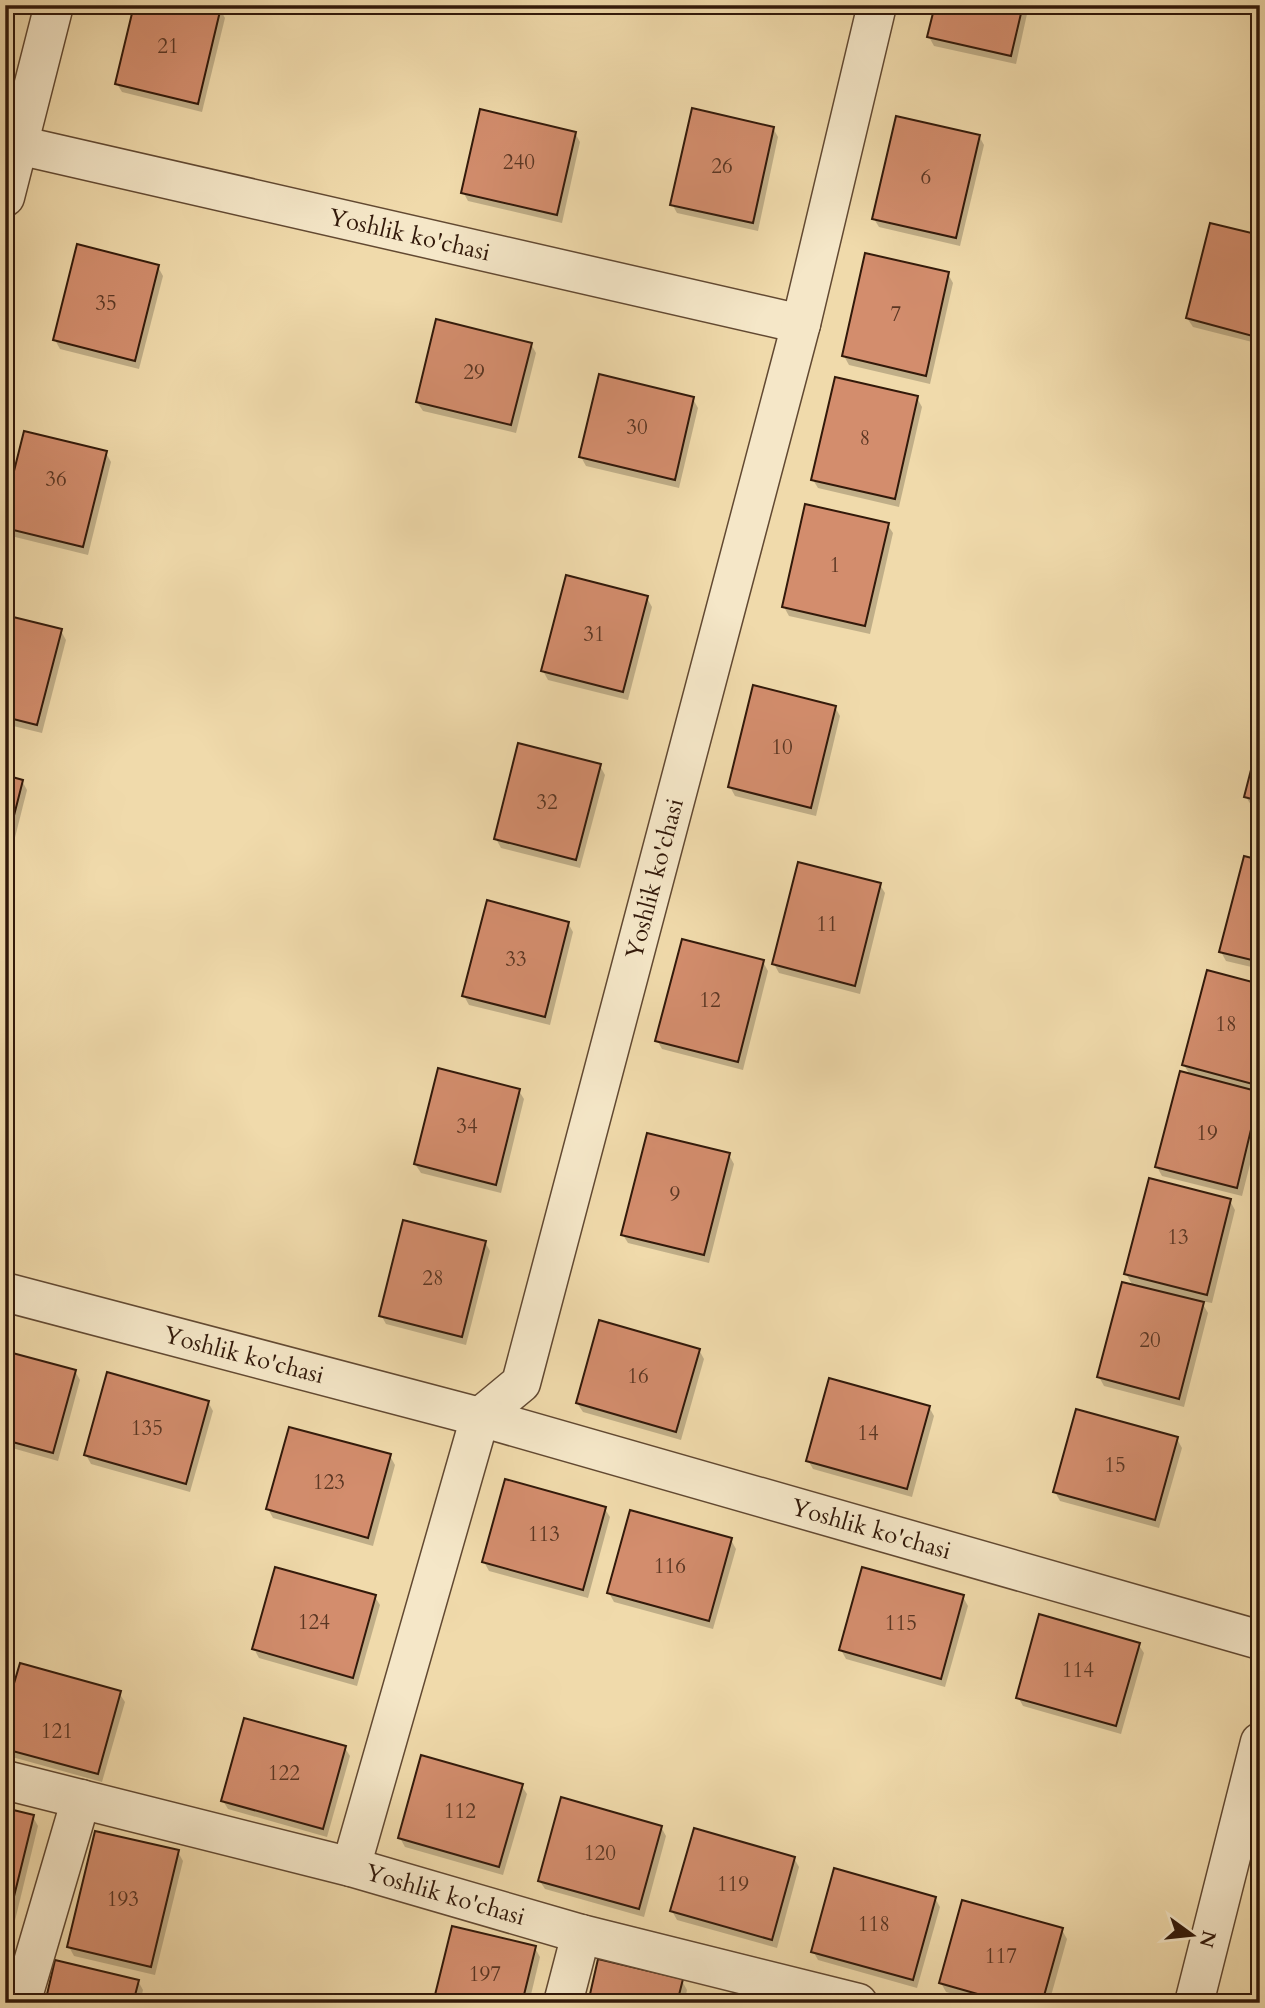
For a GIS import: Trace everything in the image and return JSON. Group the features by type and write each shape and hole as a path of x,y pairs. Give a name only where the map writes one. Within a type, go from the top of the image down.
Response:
{"street":[{"path":"5,197 12,144 54,5"},
{"name":"Yoshlik ko'chasi","path":"351,1867 480,1417 521,1382 801,324 877,5"},
{"name":"Yoshlik ko'chasi","path":"12,144 801,324"},
{"name":"Yoshlik ko'chasi","path":"5,1292 480,1417 1260,1640"},
{"path":"1194,2003 1260,1742"},
{"name":"Yoshlik ko'chasi","path":"5,1780 351,1867 581,1934 858,2003"},
{"path":"21,2003 81,1799"},
{"path":"563,2003 581,1934"}],"building":[{"path":"134,5 221,7 198,104 115,84"},
{"path":"935,5 1023,5 1011,56 927,37"},
{"path":"692,108 774,127 753,223 670,205"},
{"path":"480,109 576,132 557,215 461,193"},
{"path":"896,116 980,135 956,238 872,219"},
{"path":"1210,223 1260,235 1260,338 1186,318"},
{"path":"77,244 159,265 135,361 53,340"},
{"path":"865,253 949,272 926,376 842,356"},
{"path":"436,319 532,343 511,425 416,402"},
{"path":"599,374 694,397 675,480 579,457"},
{"path":"835,377 918,396 895,499 811,480"},
{"path":"24,431 107,451 83,547 5,528 5,507"},
{"path":"805,504 889,523 865,626 782,607"},
{"path":"566,575 648,596 623,692 541,671"},
{"path":"5,615 62,629 37,725 5,717"},
{"path":"753,685 836,706 811,808 728,787"},
{"path":"1260,735 1260,801 1244,797"},
{"path":"518,743 601,764 576,860 494,839"},
{"path":"5,775 23,780 5,851"},
{"path":"1244,856 1260,860 1260,962 1219,952"},
{"path":"798,862 881,883 855,986 772,964"},
{"path":"487,900 569,922 545,1017 462,996"},
{"path":"682,939 764,960 738,1062 655,1041"},
{"path":"1207,970 1260,984 1260,1086 1182,1065"},
{"path":"438,1068 520,1089 496,1185 414,1164"},
{"path":"1180,1071 1260,1092 1237,1188 1155,1167"},
{"path":"647,1133 730,1153 704,1255 621,1235"},
{"path":"1149,1178 1231,1199 1207,1295 1124,1274"},
{"path":"403,1220 486,1241 462,1337 379,1316"},
{"path":"1122,1282 1204,1302 1179,1399 1097,1377"},
{"path":"599,1320 700,1349 676,1432 576,1403"},
{"path":"5,1351 76,1370 53,1453 5,1440"},
{"path":"107,1372 209,1401 186,1484 84,1455"},
{"path":"829,1378 930,1406 907,1489 806,1461"},
{"path":"1076,1409 1178,1437 1155,1520 1053,1492"},
{"path":"289,1427 391,1454 368,1538 266,1509"},
{"path":"505,1479 606,1507 583,1590 482,1562"},
{"path":"630,1510 732,1538 709,1621 607,1593"},
{"path":"275,1567 376,1595 353,1678 252,1649"},
{"path":"862,1567 964,1595 941,1679 839,1650"},
{"path":"1039,1614 1140,1643 1116,1726 1016,1698"},
{"path":"20,1663 121,1691 98,1774 5,1749 5,1714"},
{"path":"244,1718 346,1746 323,1829 221,1801"},
{"path":"421,1755 523,1784 499,1867 398,1838"},
{"path":"561,1797 662,1826 639,1909 538,1881"},
{"path":"5,1808 34,1815 5,1933"},
{"path":"694,1828 795,1857 772,1940 670,1911"},
{"path":"95,1831 179,1850 151,1967 67,1947"},
{"path":"834,1868 936,1897 913,1980 811,1952"},
{"path":"962,1900 1063,1928 1042,2003 1009,2003 939,1983"},
{"path":"452,1926 536,1946 522,2003 433,2003"},
{"path":"598,1959 683,1979 677,2003 588,2003"},
{"path":"55,1960 139,1980 133,2003 45,2003"}]}
